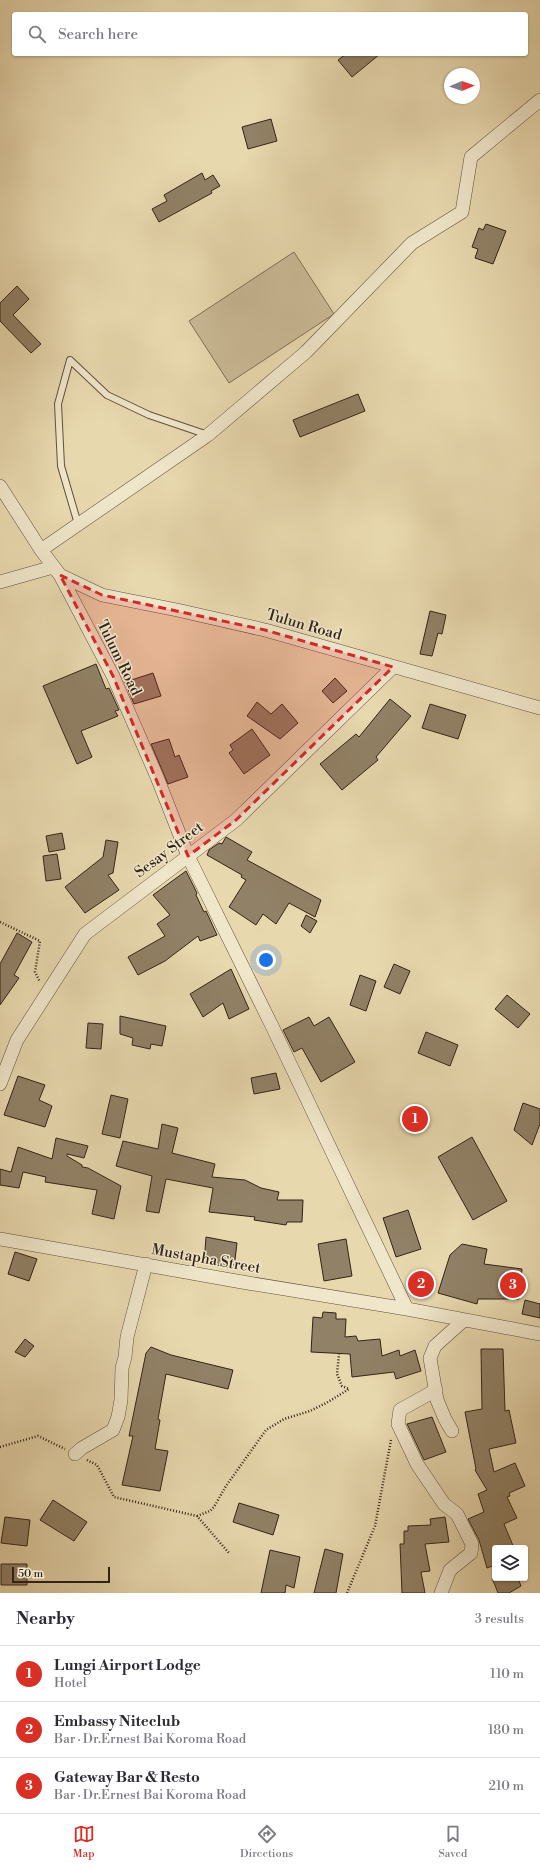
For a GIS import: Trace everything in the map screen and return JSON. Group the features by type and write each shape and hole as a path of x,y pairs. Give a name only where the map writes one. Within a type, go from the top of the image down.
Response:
{"street":[{"path":"41,550 208,435 306,352 412,243 462,212 471,157 540,100"},
{"name":"Tulum Road","path":"0,486 56,571 112,676 157,777 188,856 272,1026 407,1309"},
{"path":"0,582 56,571"},
{"name":"Tulun Road","path":"56,571 102,595 266,630 540,708"},
{"name":"Sesay Street","path":"0,1084 17,1040 85,934 236,820 393,667"},
{"name":"Mustapha Street","path":"0,1239 242,1282 407,1309 540,1334"},
{"path":"74,1454 113,1430 118,1417 121,1400 122,1368 127,1337 146,1264"},
{"path":"452,1432 437,1400 430,1358 435,1346 464,1320"},
{"path":"436,1390 400,1410 398,1424 417,1464 444,1504 457,1514 472,1544 470,1553 450,1570 441,1593"}],"lane":[{"path":"78,524 61,466 58,404 70,360 107,395 149,416 208,435"}],"path":[{"path":"0,922 40,941 35,972 46,995"},
{"path":"0,1446 38,1436 97,1465 114,1497 197,1516 210,1511 214,1507 226,1486 266,1430 284,1419 322,1405 349,1389 342,1386 337,1374 339,1354"},
{"path":"347,1593 375,1526 392,1437 401,1430"},
{"path":"197,1516 229,1553"}],"highlighted area":[{"path":"60,575 102,595 265,630 393,667 236,820 188,856 113,676"}],"shaded area":[{"path":"294,252 334,314 229,383 189,321"}],"building":[{"path":"343,56 378,56 352,77 338,60"},
{"path":"271,119 277,141 248,149 242,127"},
{"path":"202,173 205,180 213,175 220,186 211,191 212,193 159,222 152,209 167,201 164,195"},
{"path":"486,224 506,231 493,264 475,258 478,249 472,247 479,228 483,230"},
{"path":"17,286 29,299 13,315 41,344 31,353 0,321 0,303"},
{"path":"358,394 365,411 300,437 293,420"},
{"path":"430,611 446,615 442,634 438,633 432,656 420,654"},
{"path":"96,664 106,689 109,688 119,710 115,711 118,716 81,731 92,757 77,764 43,686"},
{"path":"153,673 161,696 134,704 125,682"},
{"path":"335,678 347,691 333,703 322,691"},
{"path":"390,699 411,716 376,757 378,760 342,790 320,764 356,734 359,737"},
{"path":"257,702 271,714 282,704 298,723 280,739 247,716"},
{"path":"430,704 466,715 458,739 422,728"},
{"path":"252,729 270,755 244,774 229,753 233,750 230,745"},
{"path":"169,739 175,757 179,755 188,777 168,784 151,744"},
{"path":"62,833 65,849 49,852 46,836"},
{"path":"226,837 252,852 247,860 321,900 315,917 289,903 276,924 263,914 256,925 229,907 246,880 241,877 242,875 207,855 209,850 219,843 222,844"},
{"path":"106,840 118,842 113,873 108,875 119,890 85,913 65,887 103,857"},
{"path":"57,854 61,879 46,881 43,856"},
{"path":"186,871 197,893 196,895 204,912 206,911 217,935 200,941 198,936 165,961 138,975 128,957 165,936 157,924 170,915 153,895"},
{"path":"306,915 317,921 310,933 301,926"},
{"path":"17,933 32,942 14,975 19,978 0,1005 0,964"},
{"path":"394,964 410,971 400,994 384,987"},
{"path":"231,969 249,1009 229,1019 223,1003 203,1017 190,994"},
{"path":"360,975 376,981 366,1011 350,1005"},
{"path":"507,995 530,1014 518,1028 495,1009"},
{"path":"120,1016 166,1026 162,1046 151,1044 150,1049 132,1045 133,1038 120,1034"},
{"path":"309,1017 314,1026 329,1017 355,1062 321,1082 302,1048 294,1052 283,1030"},
{"path":"88,1023 103,1024 101,1049 86,1048"},
{"path":"426,1032 458,1045 450,1066 418,1053"},
{"path":"276,1073 280,1089 254,1094 251,1078"},
{"path":"18,1076 45,1085 39,1100 52,1106 45,1127 4,1115"},
{"path":"111,1095 128,1099 120,1138 102,1134"},
{"path":"523,1103 540,1109 540,1124 532,1145 514,1130"},
{"path":"162,1124 178,1128 172,1153 215,1164 212,1177 245,1180 261,1188 279,1192 277,1200 303,1200 302,1222 287,1222 286,1225 254,1220 255,1217 209,1212 213,1188 166,1179 159,1213 146,1211 152,1176 116,1166 123,1141 158,1149"},
{"path":"472,1137 507,1201 473,1220 438,1157"},
{"path":"56,1138 88,1146 84,1158 67,1154 67,1156 82,1165 82,1167 88,1168 121,1186 114,1219 92,1214 97,1190 45,1182 46,1177 23,1172 19,1188 0,1185 0,1169 11,1172 18,1147 52,1159"},
{"path":"408,1210 421,1249 396,1257 383,1218"},
{"path":"206,1237 237,1243 234,1268 204,1263"},
{"path":"346,1239 352,1276 324,1281 318,1244"},
{"path":"462,1244 487,1249 484,1264 522,1269 519,1299 478,1299 477,1304 438,1293 450,1255"},
{"path":"15,1252 37,1259 29,1281 8,1274"},
{"path":"525,1300 540,1304 540,1318 522,1314"},
{"path":"323,1312 336,1313 336,1319 346,1319 345,1337 356,1336 358,1341 380,1339 382,1356 399,1350 400,1356 415,1350 421,1371 396,1379 394,1372 352,1377 350,1354 311,1352 313,1317 322,1318"},
{"path":"25,1339 34,1346 25,1357 15,1352"},
{"path":"151,1347 171,1355 233,1370 228,1389 166,1374 158,1419 160,1420 155,1449 168,1451 160,1491 122,1485 133,1436 129,1436 146,1353"},
{"path":"481,1349 503,1349 505,1411 509,1410 516,1443 489,1449 494,1472 515,1463 525,1486 509,1493 510,1496 507,1497 517,1518 504,1524 513,1545 492,1545 492,1566 487,1568 479,1540 468,1519 484,1512 478,1494 487,1490 475,1470 465,1412 482,1409"},
{"path":"432,1417 446,1452 424,1460 407,1424"},
{"path":"53,1500 87,1522 74,1541 40,1520"},
{"path":"239,1503 279,1515 273,1535 233,1522"},
{"path":"5,1517 30,1520 27,1546 1,1543"},
{"path":"445,1517 449,1542 425,1544 430,1571 421,1572 425,1593 402,1593 400,1544 404,1544 404,1531 408,1531 408,1526 431,1525 430,1519"},
{"path":"325,1549 343,1554 336,1593 314,1593"},
{"path":"270,1550 300,1557 294,1588 286,1585 285,1593 261,1593"},
{"path":"1,1564 27,1564 27,1585 1,1585"},
{"path":"493,1581 519,1581 521,1586 509,1593 498,1593"}],"place":[{"name":"Lungi Airport Lodge","path":"415,1119"},
{"name":"Embassy Niteclub","path":"421,1284"},
{"name":"Gateway Bar & Resto","path":"513,1285"}]}
